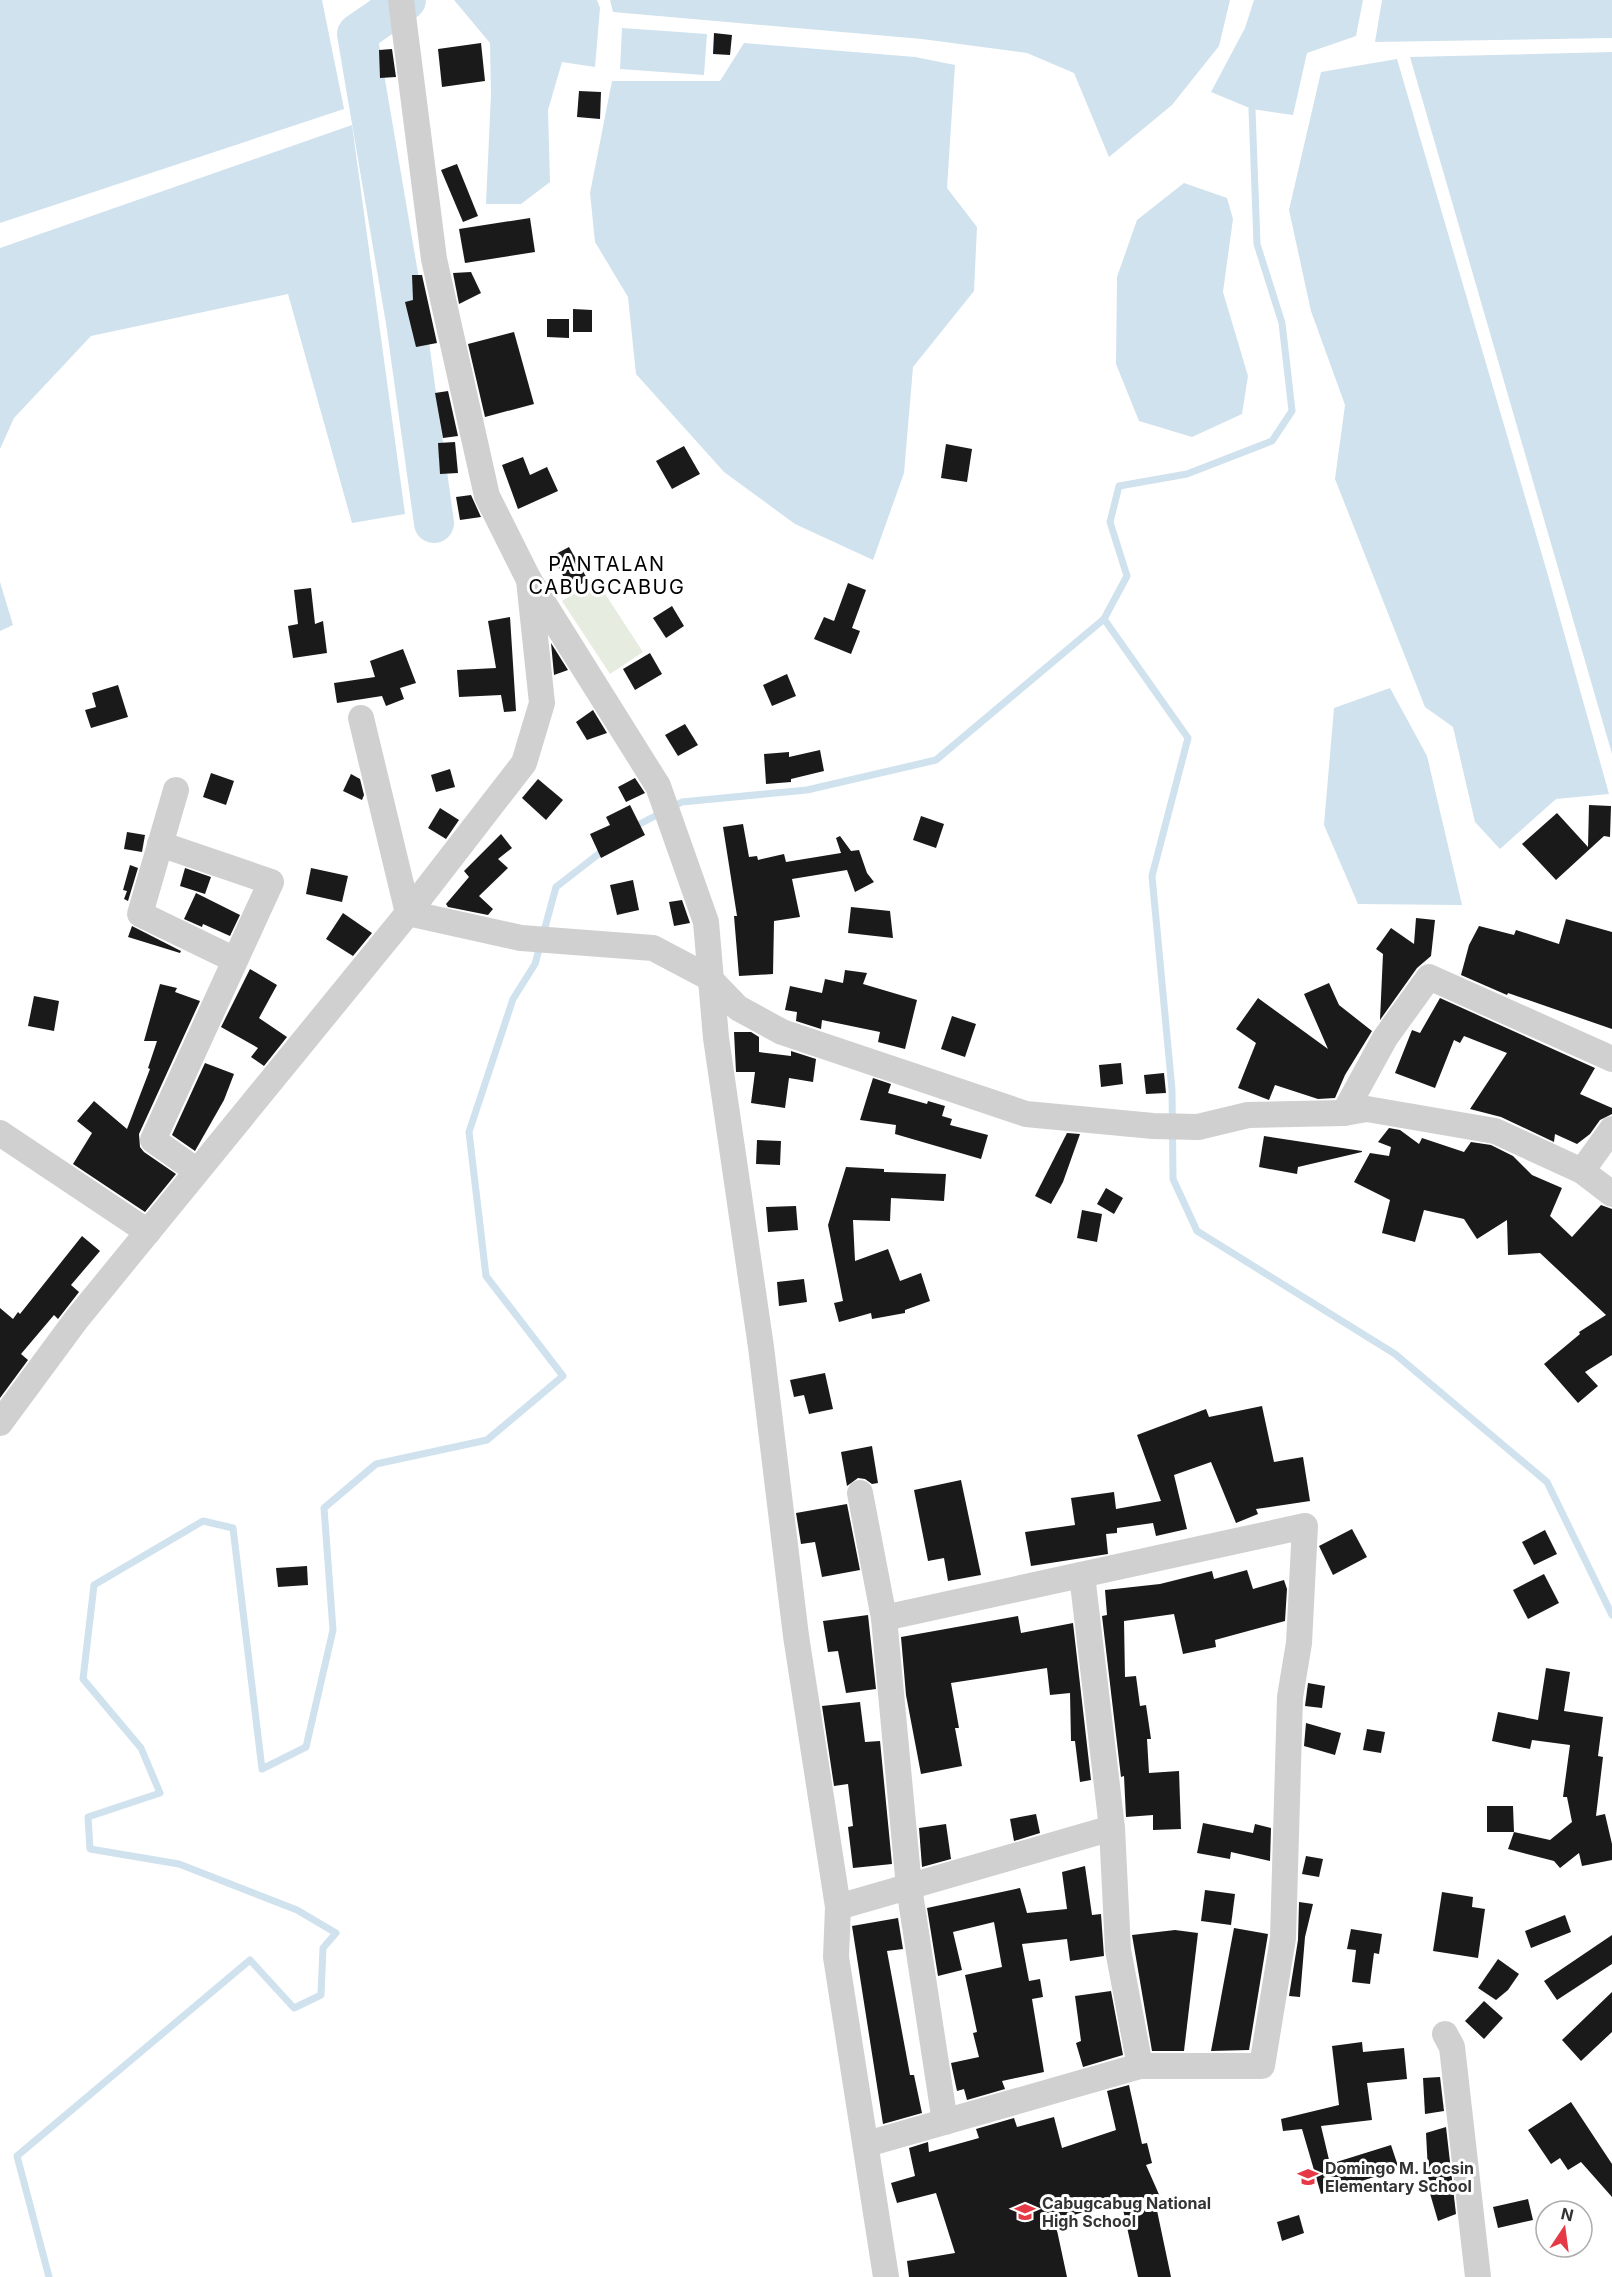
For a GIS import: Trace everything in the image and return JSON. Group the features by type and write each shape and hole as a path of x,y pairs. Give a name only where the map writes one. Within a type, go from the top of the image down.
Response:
{"street":[{"path":"402,5 437,271 487,496 529,580 658,786 706,922 708,977 761,1347 796,1636 838,1907 836,1957 886,2277"},
{"path":"0,1423 76,1320 408,913 524,763 542,703 529,580"},
{"path":"361,718 408,913"},
{"path":"176,790 140,914 235,960"},
{"path":"160,844 271,882 153,1140 197,1171"},
{"path":"408,913 522,938 653,948 708,977 738,1008 782,1032 878,1067 1026,1114 1153,1126 1197,1127 1248,1114 1344,1113 1367,1109 1495,1131 1582,1171 1612,1194"},
{"path":"1344,1113 1385,1038 1429,977 1612,1059"},
{"path":"1582,1171 1612,1129"},
{"path":"0,1133 148,1232"},
{"path":"860,1493 884,1618 909,1887 945,2122"},
{"path":"867,2144 1140,2066 1263,2066 1282,1938 1290,1697 1299,1643 1305,1526 884,1618"},
{"path":"1082,1575 1112,1828 1118,1950 1140,2066"},
{"path":"838,1907 1112,1828"},
{"path":"1445,2034 1452,2047 1478,2277"}],"shaded area":[{"path":"596,580 643,652 610,674 562,601"}],"water":[{"path":"0,0 322,0 344,109 0,223"},
{"path":"454,0 597,0 600,8 595,67 562,62 548,110 550,182 521,204 486,204 491,94 490,43"},
{"path":"610,0 1230,0 1219,46 1172,105 1109,157 1074,73 1027,53 922,39 613,12"},
{"path":"1254,0 1363,0 1356,36 1307,53 1293,115 1252,109 1211,92 1245,28"},
{"path":"1382,0 1612,0 1612,38 1375,42"},
{"path":"622,28 707,34 704,75 620,69"},
{"path":"744,43 915,57 955,65 947,188 977,227 974,291 913,367 904,473 873,560 795,524 724,472 636,374 628,297 595,242 590,193 612,81 720,81"},
{"path":"1612,52 1612,754 1410,57"},
{"path":"1397,59 1547,572 1609,794 1556,799 1500,849 1475,822 1453,727 1425,707 1335,479 1345,405 1311,311 1289,210 1321,72"},
{"path":"352,125 405,514 352,523 288,294 91,336 14,418 0,449 0,248"},
{"path":"1184,183 1227,198 1233,219 1223,292 1248,376 1242,414 1192,437 1139,421 1116,364 1117,277 1137,220"},
{"path":"0,582 13,625 0,631"},
{"path":"1390,688 1427,756 1462,905 1358,904 1324,825 1334,708"}],"building":[{"path":"714,33 732,35 730,55 713,54"},
{"path":"481,43 485,81 442,87 438,49"},
{"path":"392,49 396,77 380,78 379,50"},
{"path":"579,91 601,92 600,119 577,117"},
{"path":"457,164 478,216 463,222 441,170"},
{"path":"530,218 535,252 465,263 459,229"},
{"path":"471,272 481,293 459,304 453,273"},
{"path":"412,275 422,275 437,343 416,347 405,302 413,300"},
{"path":"573,309 592,310 592,332 573,332"},
{"path":"547,319 569,319 569,338 547,337"},
{"path":"514,332 534,404 485,417 468,344"},
{"path":"448,391 458,436 443,438 435,393"},
{"path":"455,442 458,473 440,474 438,443"},
{"path":"946,444 972,449 967,482 941,478"},
{"path":"684,446 700,474 672,489 656,461"},
{"path":"523,457 530,475 547,467 558,491 518,509 502,465"},
{"path":"471,495 481,517 460,520 456,497"},
{"path":"569,547 588,580 571,590 552,556"},
{"path":"848,583 866,590 852,628 860,631 851,654 814,639 824,617 834,621"},
{"path":"311,588 315,624 323,621 327,653 293,658 288,626 298,624 294,590"},
{"path":"672,606 684,626 666,638 653,618"},
{"path":"510,617 516,711 504,712 501,695 459,697 457,670 496,668 488,621"},
{"path":"551,643 568,670 554,675"},
{"path":"403,649 416,683 400,688 404,699 386,706 382,696 337,703 334,683 375,677 370,661"},
{"path":"650,653 662,674 635,690 623,669"},
{"path":"787,674 796,696 772,706 763,685"},
{"path":"118,685 128,717 91,728 85,710 96,707 92,693"},
{"path":"593,710 607,733 587,740 576,722"},
{"path":"685,724 698,745 678,756 665,735"},
{"path":"820,750 824,771 791,779 791,782 766,784 764,754 789,752 789,757"},
{"path":"450,769 455,787 436,792 431,775"},
{"path":"211,773 234,781 226,805 203,797"},
{"path":"351,774 360,779 364,795 362,800 343,791"},
{"path":"635,778 645,793 626,802 618,787"},
{"path":"538,779 563,800 546,820 522,798"},
{"path":"630,805 645,835 601,858 590,834 610,825 606,817"},
{"path":"1589,805 1611,806 1610,837 1604,836 1556,880 1522,844 1557,813 1588,847"},
{"path":"440,808 459,820 446,839 428,828"},
{"path":"921,816 944,824 936,848 913,840"},
{"path":"743,824 749,857 757,856 758,860 784,854 786,862 841,853 836,838 840,836 851,851 859,850 867,873 874,882 855,892 847,870 792,879 800,917 774,921 773,974 739,976 734,916 737,916 723,827"},
{"path":"127,832 145,835 142,852 124,849"},
{"path":"501,834 512,848 498,859 508,868 479,896 493,909 488,915 448,907 446,904 469,877 464,871"},
{"path":"130,865 138,868 128,901 124,899 127,891 123,890"},
{"path":"185,868 211,877 205,894 180,886"},
{"path":"311,868 348,876 342,902 306,894"},
{"path":"633,880 639,910 617,915 610,885"},
{"path":"196,893 240,915 230,936 203,924 202,927 184,919"},
{"path":"682,900 690,923 674,926 669,902"},
{"path":"851,907 890,911 893,938 848,933"},
{"path":"343,913 372,933 353,956 326,939"},
{"path":"1416,918 1435,920 1431,956 1417,968 1380,1020 1383,954 1376,949 1391,928 1414,944"},
{"path":"1566,919 1612,932 1612,1029 1508,993 1507,995 1461,975 1469,945 1479,926 1514,935 1516,930 1559,944"},
{"path":"132,926 181,951 180,953 128,937"},
{"path":"250,969 277,985 259,1018 287,1037 264,1066 251,1057 258,1048 221,1027"},
{"path":"845,970 867,973 863,984 917,1000 905,1049 878,1042 880,1032 822,1020 821,1029 796,1021 797,1012 785,1010 790,986 822,993 825,979 843,983"},
{"path":"1329,983 1339,1005 1372,1031 1345,1075 1335,1098 1318,1099 1275,1085 1269,1100 1238,1088 1256,1043 1236,1029 1258,998 1328,1049 1304,994"},
{"path":"160,984 177,988 175,992 200,1001 139,1134 140,1147 144,1152 176,1174 145,1212 73,1164 92,1133 77,1121 94,1101 127,1129 150,1069 148,1068 157,1041 144,1041"},
{"path":"34,996 59,1001 54,1031 28,1026"},
{"path":"1440,998 1595,1068 1580,1094 1612,1108 1612,1114 1600,1120 1590,1134 1577,1144 1555,1134 1554,1142 1501,1117 1470,1109 1507,1053 1464,1036 1460,1043 1454,1040 1435,1088 1395,1073 1412,1030 1420,1033"},
{"path":"952,1016 976,1024 965,1057 941,1049"},
{"path":"734,1032 751,1032 759,1037 759,1052 791,1056 791,1051 816,1059 813,1082 789,1078 785,1108 751,1103 755,1072 736,1072"},
{"path":"205,1063 234,1074 224,1100 195,1151 172,1135"},
{"path":"1121,1063 1123,1084 1101,1087 1099,1065"},
{"path":"1164,1073 1166,1093 1146,1094 1144,1075"},
{"path":"873,1078 891,1084 888,1093 927,1104 928,1101 945,1106 942,1116 952,1119 950,1125 988,1135 981,1159 895,1134 896,1125 860,1120"},
{"path":"1389,1128 1400,1130 1419,1144 1422,1138 1464,1152 1471,1142 1491,1145 1513,1156 1532,1175 1562,1188 1550,1216 1572,1237 1601,1205 1612,1209 1612,1355 1585,1372 1598,1386 1578,1403 1544,1364 1580,1334 1579,1332 1606,1315 1540,1253 1508,1255 1507,1220 1477,1239 1464,1219 1424,1210 1415,1242 1382,1233 1390,1200 1354,1182 1370,1153 1389,1156 1391,1147 1378,1142"},
{"path":"1067,1133 1080,1134 1063,1182 1051,1204 1035,1196"},
{"path":"1264,1136 1362,1152 1298,1167 1297,1174 1259,1167"},
{"path":"757,1140 781,1141 780,1165 756,1164"},
{"path":"846,1167 884,1169 884,1172 946,1174 944,1201 891,1198 890,1221 853,1220 855,1261 888,1249 900,1281 921,1273 930,1301 905,1310 905,1313 872,1319 871,1313 839,1322 834,1303 843,1301 828,1225"},
{"path":"1106,1188 1123,1198 1114,1214 1097,1204"},
{"path":"796,1206 798,1230 768,1232 766,1207"},
{"path":"1082,1210 1102,1214 1097,1242 1077,1238"},
{"path":"82,1236 100,1251 71,1285 79,1292 58,1319 54,1315 21,1354 28,1360 0,1398 0,1308 13,1319 18,1312 20,1314"},
{"path":"804,1279 807,1302 779,1306 777,1282"},
{"path":"825,1373 833,1409 809,1414 804,1395 794,1397 790,1380"},
{"path":"1262,1406 1274,1462 1303,1457 1310,1501 1256,1509 1258,1514 1236,1523 1211,1462 1174,1475 1187,1529 1156,1536 1153,1523 1117,1528 1117,1533 1106,1534 1108,1554 1031,1566 1025,1532 1075,1525 1071,1498 1114,1492 1116,1509 1161,1501 1137,1435 1206,1409 1209,1417"},
{"path":"872,1446 878,1483 872,1484 865,1479 858,1478 847,1486 841,1452"},
{"path":"961,1480 981,1575 948,1581 944,1558 928,1561 914,1490"},
{"path":"847,1504 860,1570 822,1577 815,1542 801,1544 796,1513"},
{"path":"1352,1529 1367,1557 1333,1575 1319,1546"},
{"path":"1545,1530 1557,1554 1534,1565 1522,1542"},
{"path":"307,1566 308,1585 278,1587 276,1568"},
{"path":"1247,1570 1253,1589 1284,1580 1287,1589 1285,1621 1215,1640 1216,1647 1183,1654 1174,1614 1124,1621 1125,1677 1136,1676 1140,1706 1146,1705 1151,1739 1147,1739 1149,1773 1179,1771 1181,1829 1153,1830 1153,1815 1126,1817 1124,1776 1121,1777 1102,1616 1107,1615 1105,1590 1160,1584 1212,1571 1214,1579"},
{"path":"1544,1574 1559,1603 1528,1619 1513,1590"},
{"path":"868,1615 876,1689 846,1693 838,1651 828,1652 823,1621"},
{"path":"1018,1616 1021,1633 1073,1623 1091,1780 1080,1782 1075,1741 1071,1741 1070,1693 1050,1695 1047,1668 951,1683 959,1728 955,1728 962,1766 921,1774 906,1695 901,1637"},
{"path":"1546,1668 1570,1672 1564,1711 1603,1717 1598,1756 1603,1757 1596,1816 1605,1814 1612,1844 1612,1860 1582,1866 1579,1853 1560,1868 1554,1861 1508,1849 1514,1832 1550,1840 1572,1822 1567,1797 1563,1797 1570,1745 1532,1740 1530,1749 1492,1741 1498,1712 1538,1720"},
{"path":"1308,1683 1325,1686 1322,1708 1305,1706"},
{"path":"860,1702 865,1742 880,1741 892,1864 853,1868 848,1827 853,1826 848,1784 834,1786 822,1706"},
{"path":"1306,1723 1341,1733 1335,1755 1304,1746"},
{"path":"1367,1729 1385,1732 1381,1753 1363,1750"},
{"path":"1487,1806 1513,1806 1514,1832 1487,1832"},
{"path":"1036,1814 1040,1833 1014,1841 1010,1819"},
{"path":"1203,1823 1253,1833 1255,1824 1271,1828 1270,1861 1231,1852 1230,1859 1197,1853"},
{"path":"946,1824 951,1859 922,1867 919,1828"},
{"path":"1306,1856 1323,1859 1319,1877 1302,1874"},
{"path":"1085,1866 1092,1915 1101,1914 1104,1956 1070,1961 1067,1939 1022,1944 1029,1981 1040,1979 1043,1997 1032,1999 1044,2072 1002,2081 1005,2089 967,2100 964,2089 957,2091 951,2063 979,2057 973,2033 977,2032 965,1975 1002,1967 994,1922 953,1932 962,1970 938,1976 927,1908 1020,1888 1027,1913 1067,1909 1062,1872"},
{"path":"1205,1890 1235,1894 1231,1925 1201,1921"},
{"path":"1442,1892 1473,1897 1472,1907 1485,1909 1478,1958 1433,1951"},
{"path":"1299,1902 1313,1904 1305,1937 1300,1997 1289,1996 1298,1940"},
{"path":"1565,1915 1571,1932 1531,1948 1525,1931"},
{"path":"898,1918 903,1949 887,1951 910,2075 914,2075 922,2113 883,2124 852,1926"},
{"path":"1234,1928 1268,1934 1249,2050 1211,2051"},
{"path":"1351,1929 1382,1934 1379,1954 1374,1953 1370,1984 1352,1982 1356,1950 1347,1949"},
{"path":"1175,1930 1198,1933 1184,2051 1152,2051 1132,1935"},
{"path":"1612,1935 1612,1964 1557,2000 1544,1981"},
{"path":"1498,1959 1519,1974 1508,1990 1496,2000 1478,1988"},
{"path":"1111,1991 1123,2055 1083,2067 1076,2043 1081,2041 1075,1996"},
{"path":"1612,1992 1612,2032 1581,2061 1562,2040"},
{"path":"1484,2001 1503,2018 1484,2039 1465,2021"},
{"path":"1362,2042 1363,2052 1404,2048 1407,2079 1367,2083 1372,2120 1321,2126 1330,2164 1391,2145 1399,2169 1321,2194 1302,2129 1283,2131 1281,2119 1339,2105 1332,2046"},
{"path":"1440,2077 1444,2111 1425,2114 1423,2078"},
{"name":"Cabugcabug National High School","path":"1129,2085 1142,2144 1147,2143 1152,2163 1146,2165 1161,2199 1155,2201 1171,2277 1138,2277 1121,2200 1055,2221 1067,2277 909,2277 907,2261 955,2253 936,2193 897,2203 891,2183 915,2176 909,2148 928,2142 929,2152 979,2138 976,2129 1014,2118 1017,2127 1054,2117 1062,2148 1116,2130 1107,2091"},
{"path":"1571,2102 1612,2164 1612,2197 1581,2162 1568,2170 1560,2158 1551,2164 1528,2130"},
{"path":"1446,2127 1456,2214 1438,2221 1429,2190 1426,2133"},
{"path":"1528,2199 1533,2220 1498,2228 1493,2207"},
{"path":"1299,2215 1304,2233 1282,2241 1277,2222"}],"waterway":[{"path":"406,0 357,34 406,322 434,523"},
{"path":"632,828 682,802 807,790 936,760 1104,619 1127,576 1110,522 1119,486 1187,474 1272,441 1292,411 1282,323 1257,244 1252,109"},
{"path":"1104,619 1188,738 1152,876 1172,1090 1173,1179 1197,1231 1395,1354 1547,1482 1612,1615"},
{"path":"49,2277 17,2156 250,1960 294,2008 321,1995 323,1948 336,1933 297,1910 179,1864 90,1849 88,1817 160,1793 141,1748 83,1679 94,1585 203,1521 233,1528 262,1769 306,1747 333,1630 324,1508 376,1464 487,1440 563,1376 486,1276 469,1132 513,999 535,964 556,887 605,849"}],"place":[{"name":"Domingo M. Locsin Elementary School","path":"1308,2177"},
{"name":"Cabugcabug National High School","path":"1025,2212"}],"district":[{"name":"PANTALAN CABUGCABUG","path":"607,576"}]}
